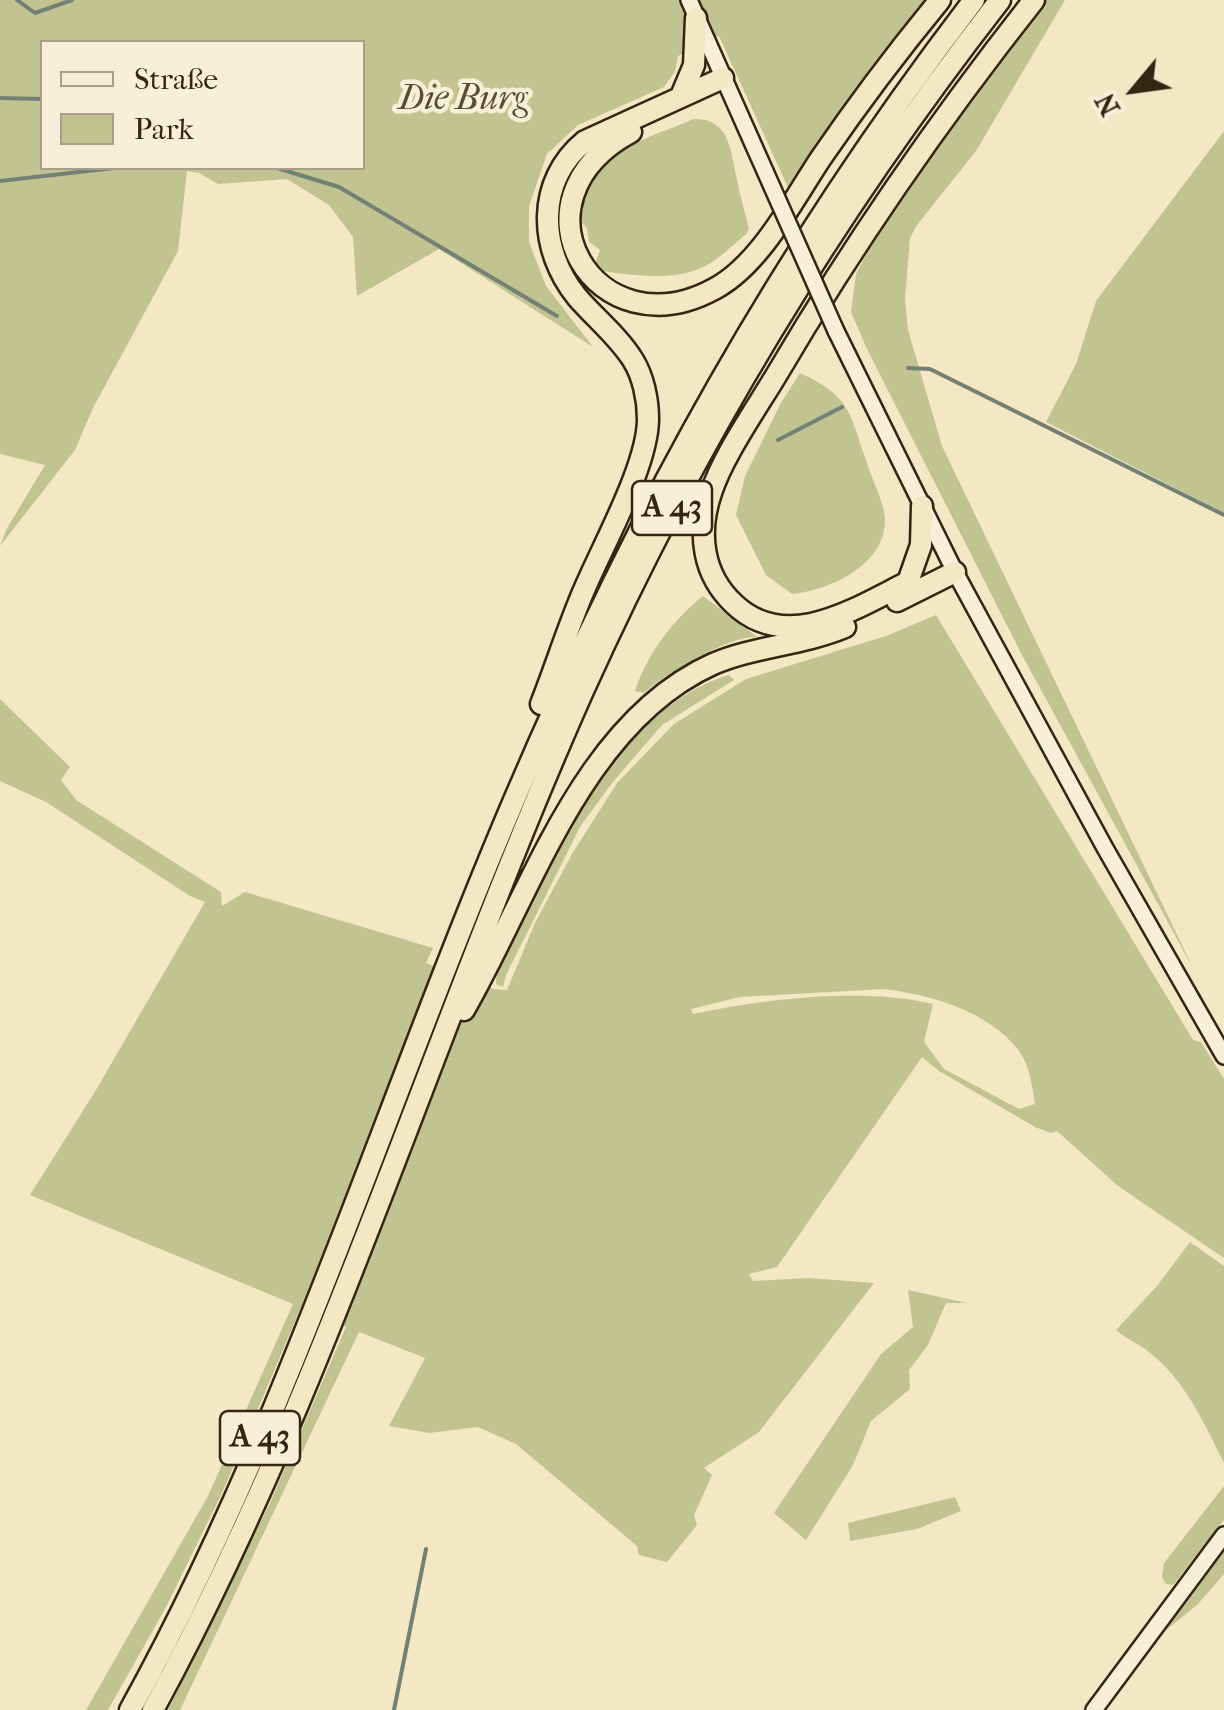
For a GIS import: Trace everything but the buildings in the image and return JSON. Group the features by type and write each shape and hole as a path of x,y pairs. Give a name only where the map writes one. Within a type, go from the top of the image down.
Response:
{"highway":[{"path":"725,84 611,143 580,174 570,207 572,241 582,265 600,286 622,299 644,304 672,302 717,288 736,273 774,230 822,156 940,0"},
{"name":"A 43","path":"130,1710 212,1547 296,1360 513,802 599,608 703,406 827,204 974,0"},
{"name":"A 43","path":"153,1710 230,1558 314,1370 496,899 583,691 682,488 760,348 843,216 922,101 1000,0"},
{"path":"952,566 908,582 831,620 797,627 768,624 741,611 719,590 707,566 704,531 711,492 790,351 886,199 1034,0"},
{"path":"680,96 694,65 692,9"},
{"path":"513,802 530,734 647,437 645,391 634,362 577,297 563,277 552,248 547,208 552,186 570,153 586,141 680,96 725,84"},
{"path":"908,582 922,545 922,506"},
{"path":"433,1063 486,972 576,798 641,712 675,686 714,664 756,650 806,642 842,629 952,566"}],"main road":[{"path":"692,9 836,331 952,566 1105,848 1224,1056"},
{"path":"1094,1710 1224,1535"}],"green space":[{"name":"Die Burg","path":"0,0 928,0 790,192 719,36 678,56 675,72 664,87 578,125 547,154 529,206 529,242 546,286 593,347 439,249 357,296 353,237 329,205 287,179 218,184 187,171 178,251 93,408 75,450 0,546 45,465 0,454"},
{"path":"1043,0 1065,0 976,151 910,238 905,300 908,330 942,446 1194,970 1022,655 851,312 856,274 880,228"},
{"path":"694,119 715,124 727,139 749,229 746,234 709,264 683,274 655,276 600,271 595,264 600,250 589,242 587,228 581,222 585,198 596,176 619,153"},
{"path":"1224,131 1224,513 1046,422 1076,364 1096,301"},
{"path":"800,373 829,389 845,407 884,511 884,529 870,558 857,570 825,586 792,594 766,575 736,515 745,476"},
{"path":"703,596 757,637 715,649 644,693 635,691 662,639"},
{"path":"936,615 1193,1040 1201,1042 1224,1079 1224,1258 1118,1186 1057,1131 1051,1133 1035,1127 922,1057 777,1267 749,1274 753,1281 809,1278 874,1283 759,1432 704,1468 712,1475 694,1515 697,1525 667,1562 639,1555 637,1546 516,1444 478,1427 429,1433 389,1426 425,1358 359,1332 180,1710 168,1710 270,1503 346,1327 301,1307 223,1491 165,1609 108,1710 86,1710 208,1496 293,1304 30,1195 205,902 46,802 0,781 0,699 70,767 61,780 76,800 221,892 222,906 245,892 433,948 426,963 494,989 507,990 535,923 572,854 617,783 674,724 746,679 886,636","holes":["901,991 957,1007 992,1025 1026,1063 1035,1104 1019,1109 944,1069 924,1042 933,1004 845,996 782,1000 693,1014 691,1009 740,997"]},
{"path":"729,675 734,680 662,725 612,783 580,827 503,987 496,984 497,968 597,783 619,754 664,710 695,689"},
{"path":"1190,1242 1224,1266 1224,1463 1173,1376 1149,1352 1116,1330 1157,1286"},
{"path":"908,1290 967,1303 946,1303 928,1345 909,1370 910,1389 871,1421 853,1465 806,1540 774,1513 881,1354 913,1327"},
{"path":"1224,1486 1224,1520 1173,1585 1166,1584 1162,1577 1164,1563"},
{"path":"955,1497 961,1511 917,1529 850,1541 848,1523"},
{"path":"1224,1552 1224,1574 1197,1605 1165,1631"}],"waterway":[{"path":"17,0 35,13 72,0"},
{"path":"0,98 40,99"},
{"path":"0,181 96,170"},
{"path":"284,170 339,187 557,316"},
{"path":"908,368 930,369 1224,515"},
{"path":"778,440 842,407"},
{"path":"394,1710 426,1549"}]}
